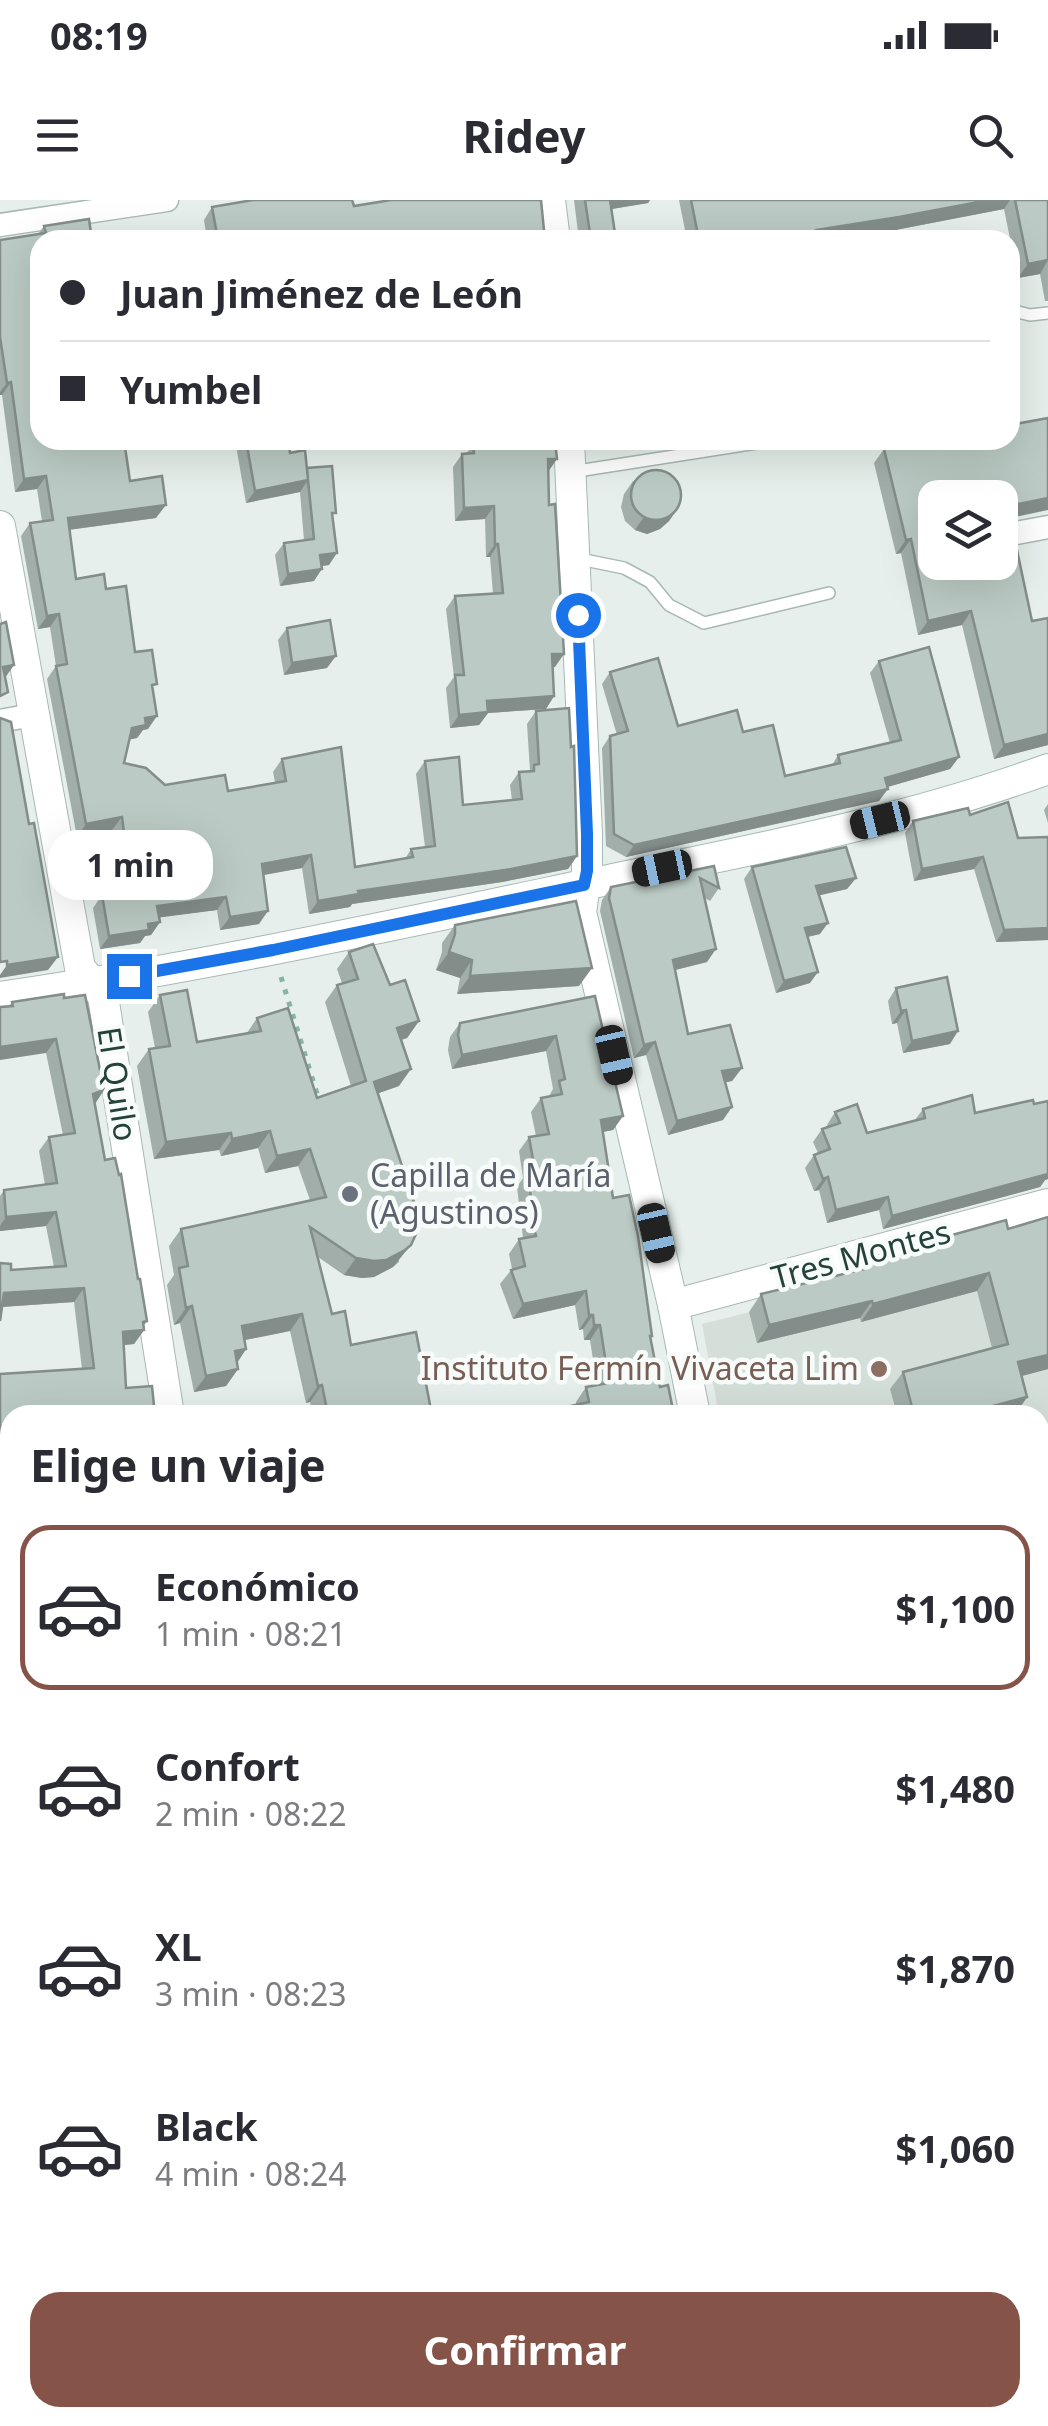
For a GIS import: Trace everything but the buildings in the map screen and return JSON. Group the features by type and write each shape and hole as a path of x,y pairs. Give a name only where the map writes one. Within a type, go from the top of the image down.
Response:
{"street":[{"path":"0,225 167,200"},
{"path":"550,200 554,230"},
{"path":"570,450 587,834 581,912 693,1405"},
{"name":"El Quilo","path":"0,526 80,968 104,996 167,1405"},
{"path":"1018,532 1048,526"},
{"path":"0,721 33,716"},
{"path":"0,997 273,950 584,885 868,823 956,800 1048,769"},
{"name":"Tres Montes","path":"673,1305 1048,1204"}],"lane":[{"path":"1020,312 1048,313"},
{"path":"571,472 713,450"},
{"path":"575,558 624,568 650,582 670,605 704,623 829,593"}],"path":[{"path":"273,950 322,1109"}],"shaded area":[{"name":"Instituto Fermín Vivaceta Lim","path":"1048,1232 1048,1405 717,1405 702,1324"}],"place":[{"name":"Capilla de María (Agustinos)","path":"350,1194"},
{"name":"Instituto Fermín Vivaceta Lim","path":"879,1369"}],"route":[{"path":"129,976 584,885 587,834 578,615"}]}
